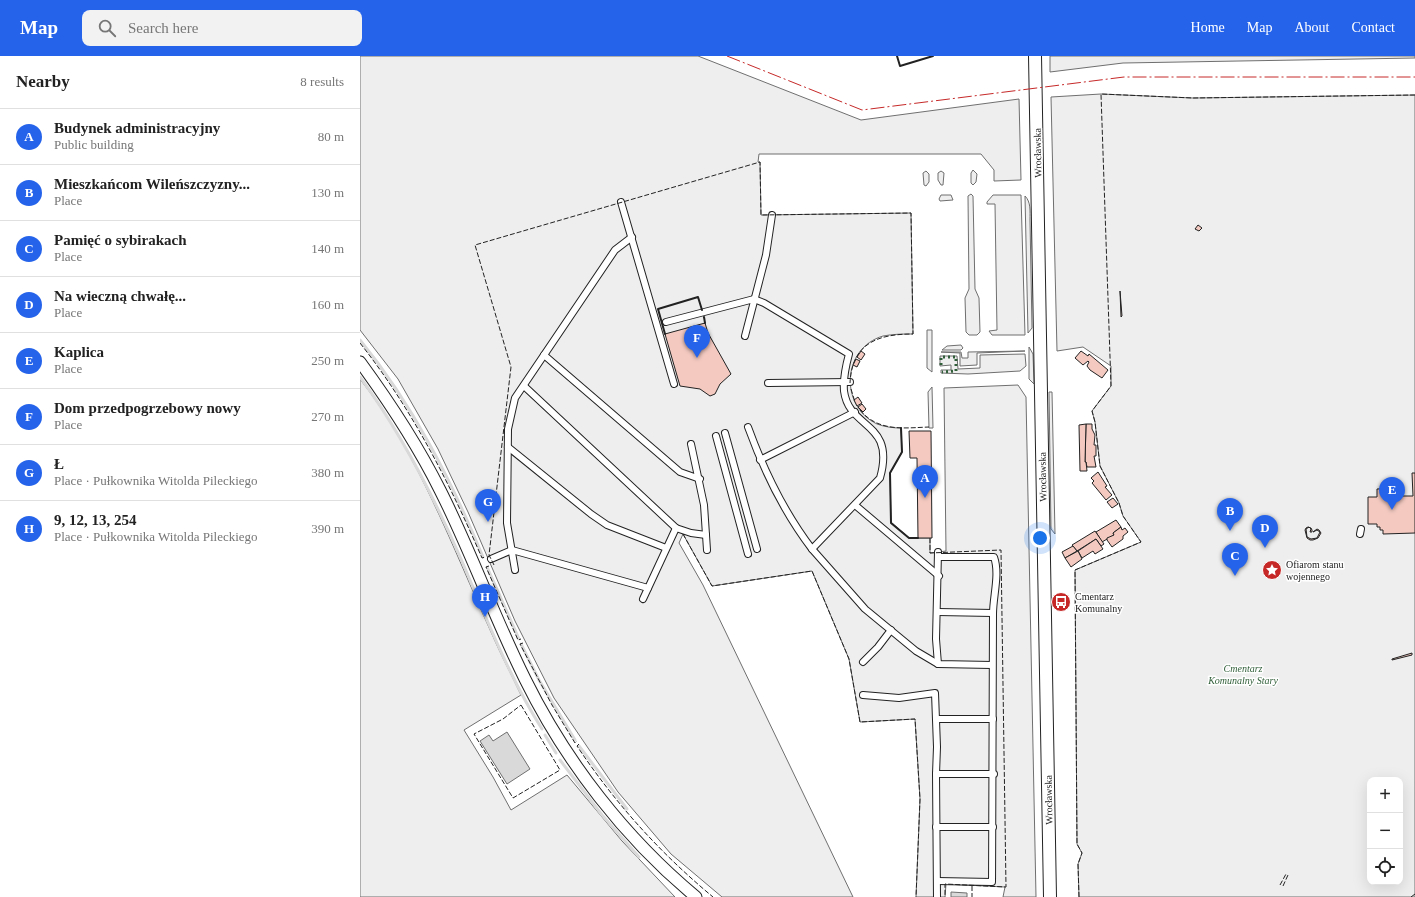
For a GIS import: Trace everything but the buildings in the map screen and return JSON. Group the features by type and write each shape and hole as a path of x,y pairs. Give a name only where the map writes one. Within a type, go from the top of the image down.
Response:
{"main road":[{"name":"Wrocławska","path":"1035,56 1050,897"}],"street":[{"path":"621,202 674,384"},
{"path":"744,336 766,256 772,215"},
{"path":"515,570 507,523 508,429 515,398 615,250 632,237"},
{"path":"666,322 754,299 764,303 849,354 847,385 850,407 874,430 882,445 884,463 880,478 812,549"},
{"path":"544,355 680,472 700,479"},
{"path":"360,362 387,398 412,438 440,490 511,650 551,727 597,794 631,835 696,897"},
{"path":"768,383 847,385"},
{"path":"524,386 676,528 706,535"},
{"path":"760,460 855,412"},
{"path":"748,427 760,460 782,506 797,531 864,609 916,651 938,664 992,665"},
{"path":"725,433 757,549"},
{"path":"716,436 748,554"},
{"path":"691,444 700,479 707,550"},
{"path":"508,447 591,514 607,525 666,548"},
{"path":"855,505 939,576"},
{"path":"643,599 676,528"},
{"path":"491,559 512,550 648,588"},
{"path":"937,881 992,882 994,774 992,665 993,613 996,584 994,557 939,555 936,639 938,664"},
{"path":"938,612 993,613"},
{"path":"863,662 878,647 891,630"},
{"path":"863,695 899,698 935,693 937,719 937,897"},
{"path":"937,719 993,719"},
{"path":"936,774 994,774"},
{"path":"936,827 993,827"}],"green space":[{"path":"360,56 698,56 861,120 1019,99 1021,180 994,181 994,170 981,154 759,154 758,162 760,162 761,215 911,213 913,334 894,334 883,336 869,342 859,352 853,364 850,378 851,391 856,404 865,416 880,425 901,428 902,452 890,473 891,522 909,538 930,538 930,553 946,551 944,388 1018,385 1026,397 1036,897 1003,897 1005,887 946,884 945,897 916,897 920,799 915,719 860,722 849,659 812,571 712,586 683,534 679,543 703,585 853,897 722,897 671,854 618,792 554,698 515,621 468,512 438,449 398,379 360,330"},
{"path":"1050,56 1415,56 1415,58 1123,63 1050,72"},
{"name":"Cmentarz Komunalny Stary","path":"1101,94 1193,98 1415,95 1415,897 1079,897 1078,864 1082,853 1077,844 1075,570 1141,542 1123,516 1119,503 1100,466 1095,422 1092,411 1111,386 1111,366 1083,347 1057,351 1051,97"},
{"path":"973,170 977,174 976,182 973,185 971,183 971,173"},
{"path":"926,171 929,174 929,182 926,186 924,185 923,173"},
{"path":"941,171 944,173 943,185 941,185 938,180 938,173"},
{"path":"971,194 973,196 975,289 979,298 980,332 977,335 969,335 966,332 965,298 969,289 968,196"},
{"path":"941,195 951,195 953,200 940,201 939,199"},
{"path":"993,195 1021,195 1025,335 992,335 989,331 997,330 995,204 987,204"},
{"path":"1025,196 1027,198 1030,210 1032,328 1028,333"},
{"path":"927,330 932,330 932,372 927,368"},
{"path":"961,345 963,348 961,350 942,350 947,346"},
{"path":"1029,347 1033,354 1034,384 1029,379"},
{"path":"1025,351 977,353 977,365 960,366 960,353 941,352 961,352 962,358 968,358 968,352"},
{"path":"1025,354 1026,366 1020,371 968,374 941,373 941,370 951,370 951,365 940,366 940,356 957,356 958,369 980,368 980,355"},
{"path":"360,379 400,438 417,470 448,534 494,640 521,695 464,730 511,810 567,775 622,841 675,897 360,897"},
{"path":"932,387 933,428 929,428 928,392"},
{"path":"1049,392 1052,392 1055,534 1051,529"}],"shaded area":[{"path":"507,732 530,769 507,784 480,741 489,735 493,741"},
{"path":"951,892 967,893 967,897 951,897"}],"waterway":[{"path":"360,340 397,390 414,417 458,500 483,557"},
{"path":"360,377 403,442 428,488 508,667 542,729"},
{"path":"487,567 519,639"},
{"path":"521,644 539,680 575,740"},
{"path":"545,735 556,753"},
{"path":"579,746 627,809"},
{"path":"560,760 602,815 639,857"}],"hedge":[{"path":"941,365 941,357 956,357 956,371 942,372"}],"fence":[{"path":"1079,897 1078,864 1082,853 1077,844 1075,570 1141,542 1123,516 1119,503 1100,466 1095,422 1092,411 1111,386 1101,94 1193,98 1415,95"},
{"path":"494,565 489,555 511,367 475,245 760,162 761,215 911,213 913,334 889,336 878,339 869,344 856,358 852,369 850,383"},
{"path":"360,343 379,368 413,420 443,474 482,558 485,557"},
{"path":"851,389 855,402"},
{"path":"860,410 867,417 883,425 901,428 929,427"},
{"path":"683,534 712,586 812,571 849,659 860,722 915,719 920,799 916,897"},
{"path":"930,538 930,553 1001,550 1006,887 945,884 945,897"},
{"path":"489,566 486,567 518,640 521,639"},
{"path":"523,643 520,644 552,705 575,743 577,741"},
{"path":"521,705 560,770 513,798 474,734 503,719 521,705"},
{"path":"579,744 577,746 592,767 639,826 675,863 713,897"},
{"path":"1280,885 1286,874"},
{"path":"1283,886 1288,875"},
{"path":"972,886 972,897"},
{"path":"1411,897 1415,894"}],"wall":[{"path":"897,56 900,66 933,56"},
{"path":"665,334 658,309 698,297 702,310"},
{"path":"704,317 705,323"},
{"path":"901,428 902,452 890,473 891,523 909,538 918,538"}],"power":[{"path":"727,56 862,110 1124,77 1415,77"}],"place":[{"name":"Dom przedpogrzebowy nowy","path":"697,358"},
{"name":"Budynek administracyjny","path":"925,498"},
{"name":"Kaplica","path":"1392,510"},
{"name":"Ł","path":"488,522"},
{"name":"Mieszkańcom Wileńszczyzny...","path":"1230,531"},
{"name":"Na wieczną chwałę...","path":"1265,548"},
{"name":"Ofiarom stanu wojennego","path":"1272,570"},
{"name":"Pamięć o sybirakach","path":"1235,576"},
{"name":"Cmentarz Komunalny","path":"1061,602"},
{"name":"9, 12, 13, 254","path":"485,617"}]}
